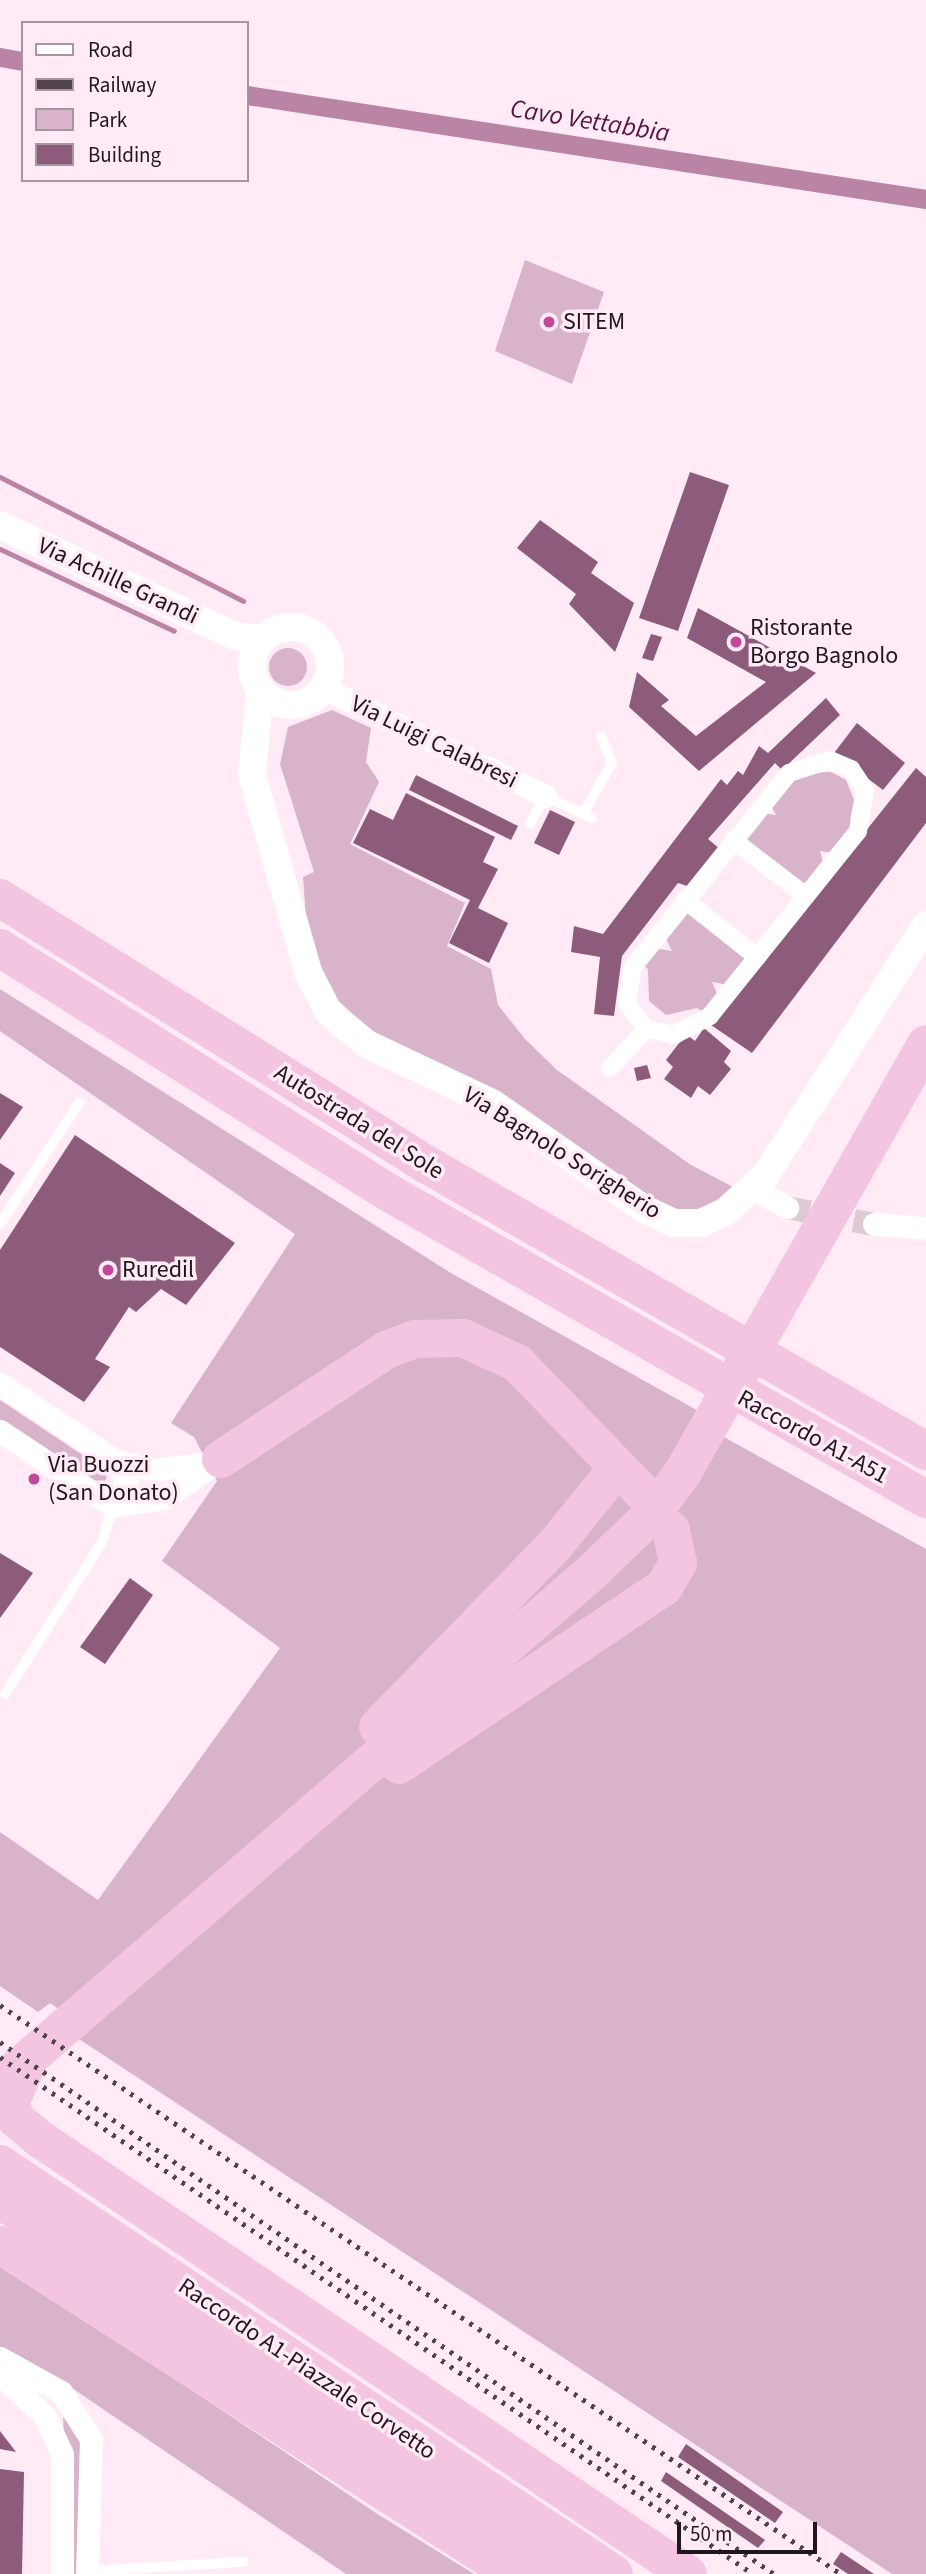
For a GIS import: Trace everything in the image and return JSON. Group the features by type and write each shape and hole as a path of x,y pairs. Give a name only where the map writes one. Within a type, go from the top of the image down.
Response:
{"highway":[{"name":"Autostrada del Sole","path":"0,898 416,1159 724,1340"},
{"name":"Autostrada del Sole","path":"0,948 391,1194 699,1374"},
{"path":"0,2082 616,1550 654,1512 696,1447 926,1044"},
{"path":"221,1459 386,1350 440,1337 486,1345 517,1363 631,1480 555,1545 313,1795 258,1860"},
{"name":"Raccordo A1-A51","path":"724,1340 926,1451"},
{"name":"Raccordo A1-A51","path":"699,1374 926,1499"},
{"path":"258,1860 664,1587 678,1563 671,1530"},
{"path":"0,2076 32,2055"},
{"path":"32,2055 9,2097 26,2128 452,2412 688,2574"},
{"path":"0,2129 654,2574"},
{"name":"Raccordo A1-Piazzale Corvetto","path":"0,2164 614,2574"},
{"name":"Raccordo A1-Piazzale Corvetto","path":"0,2200 566,2574"},
{"path":"0,2245 513,2574"}],"street":[{"name":"Via Achille Grandi","path":"0,525 235,636 258,663"},
{"path":"258,720 289,705 323,688 330,663 311,632 286,627 258,663 289,705"},
{"name":"Via Bagnolo Sorigherio","path":"258,663 258,720 251,775 285,902 315,991 346,1030 492,1103 664,1219 687,1224 713,1219 754,1189 926,925"},
{"name":"Via Luigi Calabresi","path":"323,688 545,796"},
{"path":"821,760 851,769 865,790 865,815 806,896 703,1023 675,1035 646,1029 631,1013 626,982 685,900 797,767 821,760"},
{"path":"733,841 806,896"},
{"path":"685,900 757,957"},
{"path":"610,1068 646,1029"},
{"path":"754,1189 787,1207"},
{"path":"874,1224 926,1228"},
{"path":"3,1387 116,1461 155,1470 221,1459"},
{"path":"0,1431 113,1506 164,1498 221,1459"},
{"path":"113,1506 127,1481 116,1461"},
{"path":"0,2358 51,2384 76,2410 95,2455 87,2572"},
{"path":"0,2374 14,2380 49,2423 66,2474 62,2574"},
{"path":"49,2423 76,2410"}],"lane":[{"path":"530,824 545,796 587,816 612,763 601,736"},
{"path":"0,1224 79,1103"},
{"path":"5,1694 102,1544 113,1506"},
{"path":"87,2572 243,2562"}],"green space":[{"name":"SITEM","path":"525,260 604,292 572,384 495,351"},
{"path":"288,648 302,653 307,667 302,681 288,686 274,681 269,667 274,653"},
{"path":"332,710 371,728 366,762 379,782 350,844 465,903 447,946 491,969 498,1005 525,1039 557,1070 691,1165 737,1189 701,1211 670,1209 375,1034 333,996 307,933 303,877 314,872 280,764 288,727"},
{"path":"831,772 846,780 854,800 850,820 857,825 833,853 820,851 824,866 804,892 737,840 759,813 776,815 769,802 792,774"},
{"path":"687,905 752,957 729,985 712,982 719,998 705,1013 697,1008 666,1015 649,1001 648,969 640,963 659,949 672,951 664,935"},
{"path":"0,989 451,1273 702,1413 697,1422 926,1549 926,2574 892,2574 79,2039 89,2029 50,2003 38,2012 0,1986 0,1832 98,1900 280,1648 162,1561 217,1481 194,1437 171,1423 295,1234 0,1031"},
{"path":"0,1400 108,1472 104,1486 0,1422"},
{"path":"0,2262 376,2513 474,2574 346,2574 69,2386 0,2351"},
{"path":"63,2417 81,2427 77,2574 71,2574"}],"building":[{"path":"690,472 729,485 678,631 639,618"},
{"path":"540,520 598,562 591,573 634,603 615,652 569,604 576,594 517,548"},
{"path":"698,608 816,673 699,771 629,707 637,672 669,700 661,706 696,736 766,682 687,638"},
{"path":"651,634 662,637 653,661 642,658"},
{"path":"826,698 840,715 782,770 775,763 708,839 720,849 690,887 678,883 622,956 614,1016 594,1014 600,957 571,952 574,926 603,934 721,779 727,785 738,771 743,775 759,746 768,753"},
{"path":"857,723 905,763 883,790 834,753"},
{"path":"916,768 926,777 926,823 752,1053 711,1025"},
{"path":"416,775 518,826 511,840 409,790"},
{"path":"406,793 495,837 483,862 498,869 478,908 508,923 489,963 449,943 470,900 353,843 370,809 393,820"},
{"path":"550,810 575,822 559,855 534,843"},
{"path":"704,1028 731,1051 724,1062 731,1069 710,1095 698,1086 691,1098 664,1079 673,1067 666,1060 686,1034 695,1041"},
{"path":"647,1065 651,1078 637,1081 634,1068"},
{"path":"0,1093 23,1107 0,1140"},
{"name":"Ruredil","path":"75,1135 235,1243 186,1305 161,1289 136,1312 129,1307 95,1359 110,1367 84,1402 0,1347 0,1250"},
{"path":"0,1163 15,1173 0,1196"},
{"path":"0,1553 33,1573 0,1618"},
{"path":"130,1578 153,1595 105,1664 80,1647"},
{"path":"0,2431 16,2452 0,2449"},
{"path":"686,2444 783,2512 775,2523 678,2457"},
{"path":"0,2469 24,2472 22,2574 0,2574"},
{"path":"666,2472 765,2540 758,2548 661,2481"},
{"path":"841,2552 874,2574 848,2574 833,2564"}],"waterway":[{"name":"Cavo Vettabbia","path":"0,57 21,61"},
{"name":"Cavo Vettabbia","path":"248,95 926,199"},
{"path":"0,477 243,601"},
{"path":"0,549 174,631"}],"tunnel":[{"path":"787,1207 874,1224"}],"railway":[{"path":"0,2005 841,2574"},
{"path":"0,2042 774,2574"},
{"path":"0,2057 753,2574"}],"place":[{"name":"SITEM","path":"549,322"},
{"name":"Ristorante Borgo Bagnolo","path":"736,642"},
{"name":"Ruredil","path":"108,1270"},
{"name":"Via Buozzi (San Donato)","path":"34,1479"}]}
